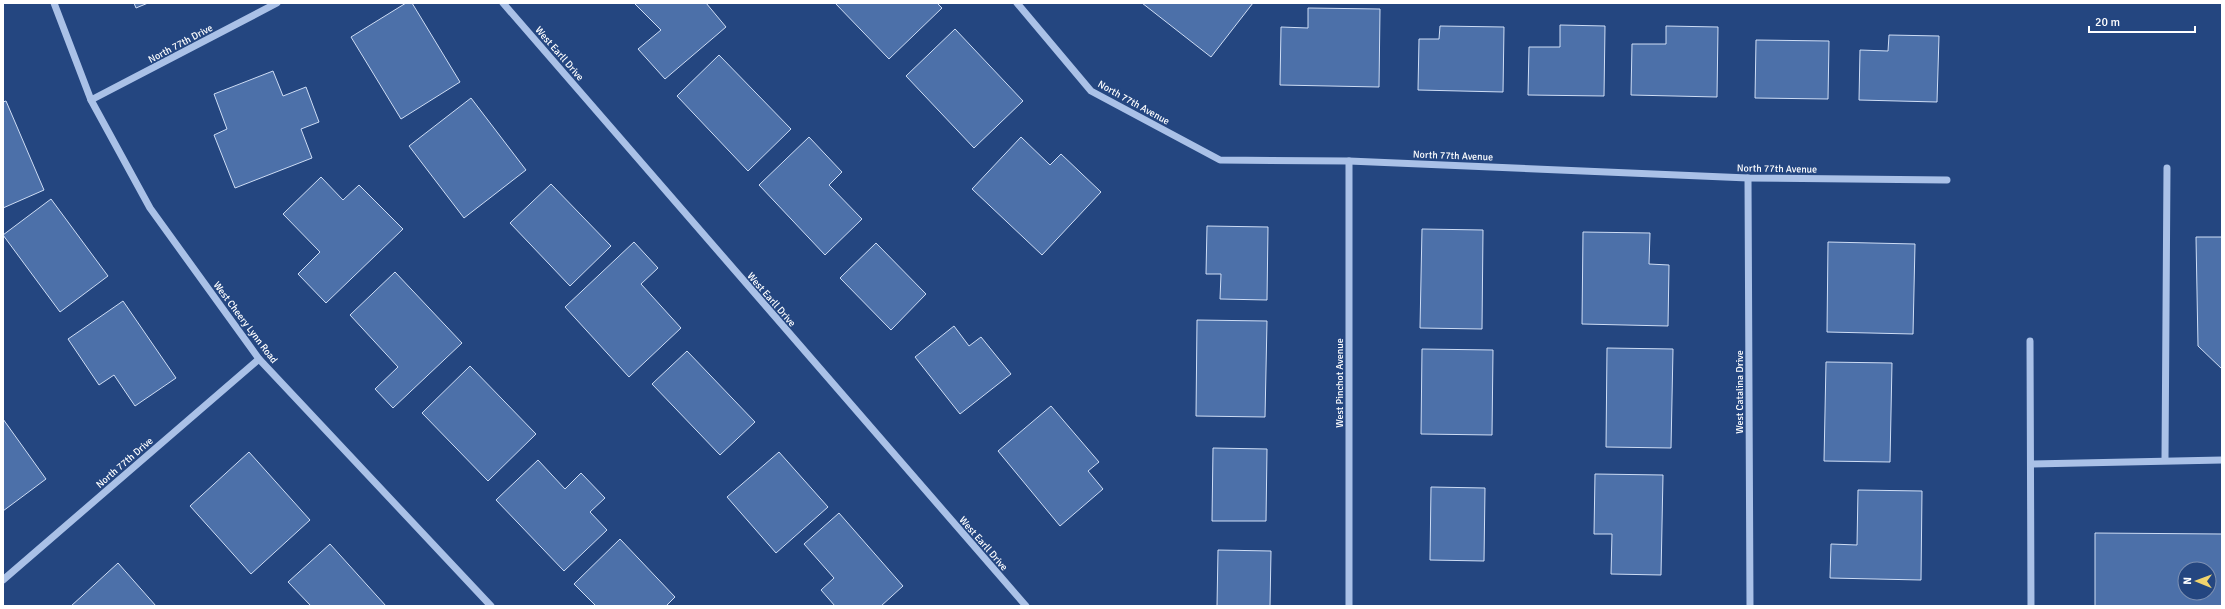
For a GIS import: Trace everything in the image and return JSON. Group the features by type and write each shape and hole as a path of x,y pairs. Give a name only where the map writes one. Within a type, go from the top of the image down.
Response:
{"street":[{"name":"West Cheery Lynn Road","path":"54,3 91,100 150,208 259,359 491,606"},
{"name":"North 77th Drive","path":"91,100 277,3"},
{"name":"West Earll Drive","path":"504,3 1026,606"},
{"name":"North 77th Avenue","path":"1017,3 1091,91 1220,160 1349,161 1748,178 1947,180"},
{"name":"West Pinchot Avenue","path":"1349,161 1349,606"},
{"path":"2165,460 2167,168"},
{"name":"West Catalina Drive","path":"1748,178 1750,606"},
{"path":"2030,341 2031,606"},
{"name":"North 77th Drive","path":"3,580 259,359"},
{"path":"2031,464 2222,460"}],"building":[{"path":"134,3 148,3 136,8"},
{"path":"406,3 412,3 460,82 401,119 351,37"},
{"path":"634,3 706,3 726,27 665,79 638,49 661,30"},
{"path":"835,3 937,3 942,8 889,59"},
{"path":"1142,3 1253,3 1211,57"},
{"path":"1308,8 1380,9 1379,87 1280,85 1281,27 1308,28"},
{"path":"1560,25 1605,26 1604,96 1528,95 1529,47 1560,47"},
{"path":"1440,26 1504,27 1503,92 1418,90 1419,39 1439,39"},
{"path":"1666,26 1718,27 1717,97 1631,95 1632,44 1666,44"},
{"path":"955,29 1023,101 974,148 906,76"},
{"path":"1889,35 1939,36 1937,102 1859,100 1860,50 1888,51"},
{"path":"1756,40 1829,41 1828,99 1755,98"},
{"path":"719,55 791,129 748,171 677,96"},
{"path":"273,71 283,96 306,87 319,122 301,129 312,158 235,188 214,135 227,129 214,94"},
{"path":"471,98 526,170 464,218 409,146"},
{"path":"6,101 44,190 3,208 3,102"},
{"path":"809,137 842,172 829,185 862,219 825,255 759,185"},
{"path":"1021,137 1050,165 1061,154 1101,192 1042,255 972,189"},
{"path":"321,177 343,200 359,185 403,229 326,303 298,274 320,252 283,214"},
{"path":"551,184 611,246 570,286 510,223"},
{"path":"51,199 108,276 60,312 3,235"},
{"path":"1207,226 1268,227 1267,300 1220,299 1221,274 1206,274"},
{"path":"1422,229 1483,230 1482,329 1420,328"},
{"path":"1583,232 1650,233 1649,264 1669,265 1668,326 1582,324"},
{"path":"2196,237 2222,237 2222,369 2198,346"},
{"path":"634,242 658,268 641,284 681,328 629,377 565,307"},
{"path":"1828,242 1915,244 1913,334 1827,332"},
{"path":"876,243 926,294 891,330 840,278"},
{"path":"395,272 462,343 393,408 375,389 398,367 350,315"},
{"path":"123,301 176,378 135,406 114,375 99,385 68,339"},
{"path":"1197,320 1267,321 1265,417 1196,416"},
{"path":"954,326 969,346 981,337 1011,374 960,414 915,357"},
{"path":"1607,348 1673,349 1671,448 1606,447"},
{"path":"1422,349 1493,350 1492,435 1421,434"},
{"path":"687,351 755,422 720,455 652,384"},
{"path":"1826,362 1892,363 1890,462 1824,461"},
{"path":"470,366 536,434 488,481 422,413"},
{"path":"1051,406 1099,462 1088,471 1103,489 1060,526 998,451"},
{"path":"3,419 46,479 3,511"},
{"path":"1213,448 1267,449 1266,521 1212,521"},
{"path":"249,452 310,520 251,574 190,506"},
{"path":"779,452 828,507 776,553 727,497"},
{"path":"538,460 565,489 581,473 605,498 590,512 607,530 564,571 496,500"},
{"path":"1595,474 1663,475 1661,575 1611,574 1612,534 1594,534"},
{"path":"1431,487 1485,488 1484,561 1430,560"},
{"path":"1858,490 1922,491 1921,580 1830,578 1831,544 1857,545"},
{"path":"839,513 903,586 881,606 835,606 821,590 834,578 804,544"},
{"path":"2095,533 2222,534 2222,606 2095,606"},
{"path":"620,539 675,597 666,606 596,606 574,584"},
{"path":"330,544 386,606 311,606 288,582"},
{"path":"1218,550 1271,551 1270,606 1217,606"},
{"path":"118,563 156,606 71,606"}]}
